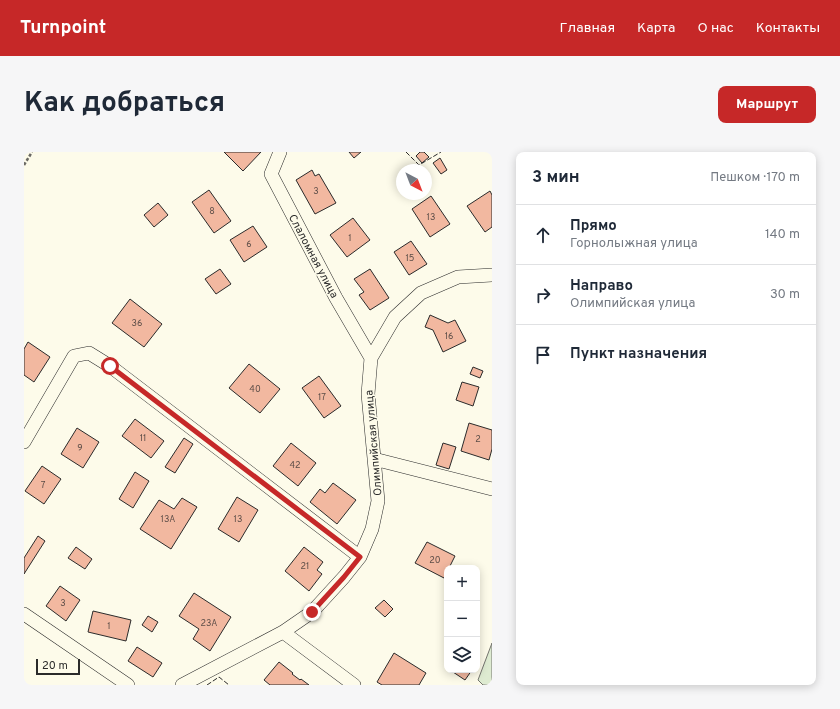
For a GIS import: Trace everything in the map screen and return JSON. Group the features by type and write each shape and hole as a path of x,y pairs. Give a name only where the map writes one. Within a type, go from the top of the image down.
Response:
{"street":[{"name":"Слаломная улица","path":"280,152 271,174 336,298 371,358"},
{"name":"Олимпийская улица","path":"182,685 283,632 312,612 360,557 372,529 378,501 368,394 371,358 395,317 421,293 458,277 492,276"},
{"path":"24,442 74,356 89,353 110,366 360,557"},
{"path":"374,459 492,489"},
{"path":"24,614 128,685"},
{"path":"283,632 354,685"}],"path":[{"path":"24,166 32,152"}],"green space":[{"path":"492,643 492,685 483,685 478,680"}],"building":[{"path":"224,152 261,152 243,171"},
{"path":"349,152 361,152 354,158"},
{"path":"420,152 424,152 429,157 422,163 416,156"},
{"path":"440,158 447,170 441,174 433,163"},
{"path":"312,170 315,176 319,174 336,203 315,214 296,180"},
{"path":"209,190 231,221 214,233 192,202"},
{"path":"490,191 492,195 492,227 485,232 467,206"},
{"path":"432,197 450,224 430,237 412,209 425,200 432,200"},
{"path":"158,203 168,215 154,227 144,215"},
{"path":"353,218 370,240 347,257 330,235"},
{"path":"253,226 267,247 244,262 230,240"},
{"path":"411,241 427,264 409,275 394,252"},
{"path":"220,269 231,284 216,294 205,279"},
{"path":"370,269 389,298 370,310 359,295 364,292 354,279"},
{"path":"130,299 162,324 144,347 112,323"},
{"path":"430,315 448,323 455,320 466,341 443,352 433,330 425,327"},
{"path":"28,342 50,357 34,382 24,375 24,349"},
{"path":"249,364 280,389 260,413 229,388"},
{"path":"473,367 483,371 480,378 470,374"},
{"path":"319,376 341,406 324,418 302,388"},
{"path":"462,382 479,387 473,406 456,400"},
{"path":"135,419 164,441 151,458 122,436"},
{"path":"469,423 492,430 492,449 489,460 461,451"},
{"path":"77,428 99,442 83,468 61,454"},
{"path":"184,438 193,444 175,473 165,467"},
{"path":"291,443 316,463 298,486 273,466"},
{"path":"443,443 456,447 449,469 436,465"},
{"path":"42,466 61,479 44,504 25,491"},
{"path":"135,472 149,481 133,508 119,499"},
{"path":"333,483 356,500 337,524 310,502 320,489 325,493"},
{"path":"237,497 258,510 239,542 218,529"},
{"path":"182,498 197,507 171,549 140,529 159,500 174,509"},
{"path":"38,536 45,541 24,574 24,558"},
{"path":"427,542 455,556 450,565 444,565 444,578 415,563"},
{"path":"76,547 92,559 85,569 68,558"},
{"path":"304,547 323,562 317,570 322,574 309,591 285,571"},
{"path":"60,586 80,600 66,621 46,606"},
{"path":"194,593 231,617 210,651 193,639 199,629 179,616"},
{"path":"384,600 393,609 385,617 375,608"},
{"path":"93,611 131,620 126,641 88,632"},
{"path":"148,616 158,622 152,632 142,625"},
{"path":"137,647 162,663 153,677 128,661"},
{"path":"394,653 426,673 419,685 382,685 377,682"},
{"path":"279,662 293,673 292,674 309,685 270,685 264,680"},
{"path":"454,673 470,673 465,680"}],"fence":[{"path":"406,152 419,165 441,152"},
{"path":"207,685 219,677 229,685"}],"route":[{"path":"110,366 360,557 312,612"}]}
